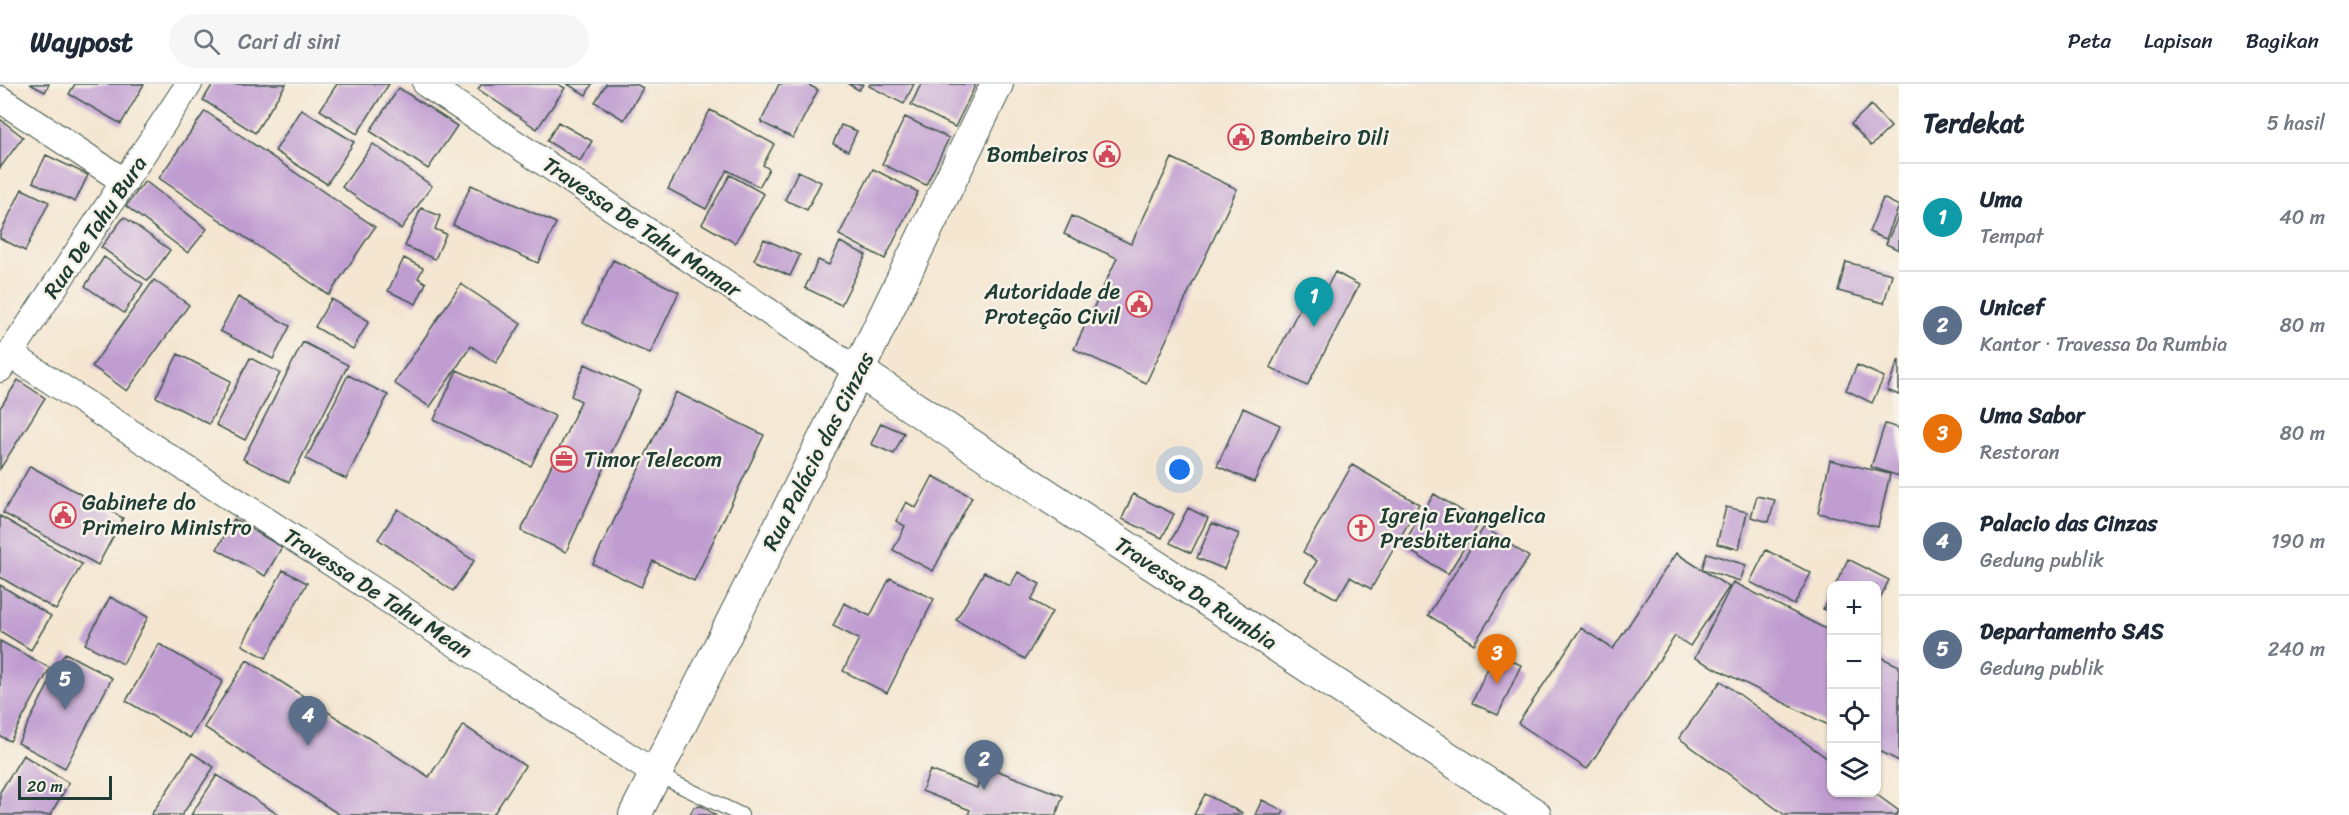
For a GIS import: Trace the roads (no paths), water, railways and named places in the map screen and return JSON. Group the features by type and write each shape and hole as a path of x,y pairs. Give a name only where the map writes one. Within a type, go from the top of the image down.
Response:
{"street":[{"name":"Rua De Tahu Bura","path":"5,361 189,84"},
{"name":"Travessa De Tahu Mamar","path":"426,84 858,371"},
{"name":"Rua Palácio das Cinzas","path":"635,815 858,371 997,84"},
{"path":"0,99 125,182"},
{"name":"Travessa De Tahu Mean","path":"5,361 656,774"},
{"name":"Travessa Da Rumbia","path":"858,371 1534,815"}],"lane":[{"path":"656,774 741,815"}],"place":[{"name":"Bombeiro Dili","path":"1241,137"},
{"name":"Bombeiros","path":"1107,154"},
{"name":"Autoridade de Proteção Civil","path":"1139,304"},
{"name":"Uma","path":"1314,327"},
{"name":"Timor Telecom","path":"564,459"},
{"name":"Gabinete do Primeiro Ministro","path":"63,515"},
{"name":"Igreja Evangelica Presbiteriana","path":"1361,528"},
{"name":"Uma Sabor","path":"1497,684"},
{"name":"Departamento SAS","path":"65,710"},
{"name":"Palacio das Cinzas","path":"308,746"},
{"name":"Unicef","path":"984,790"}]}
